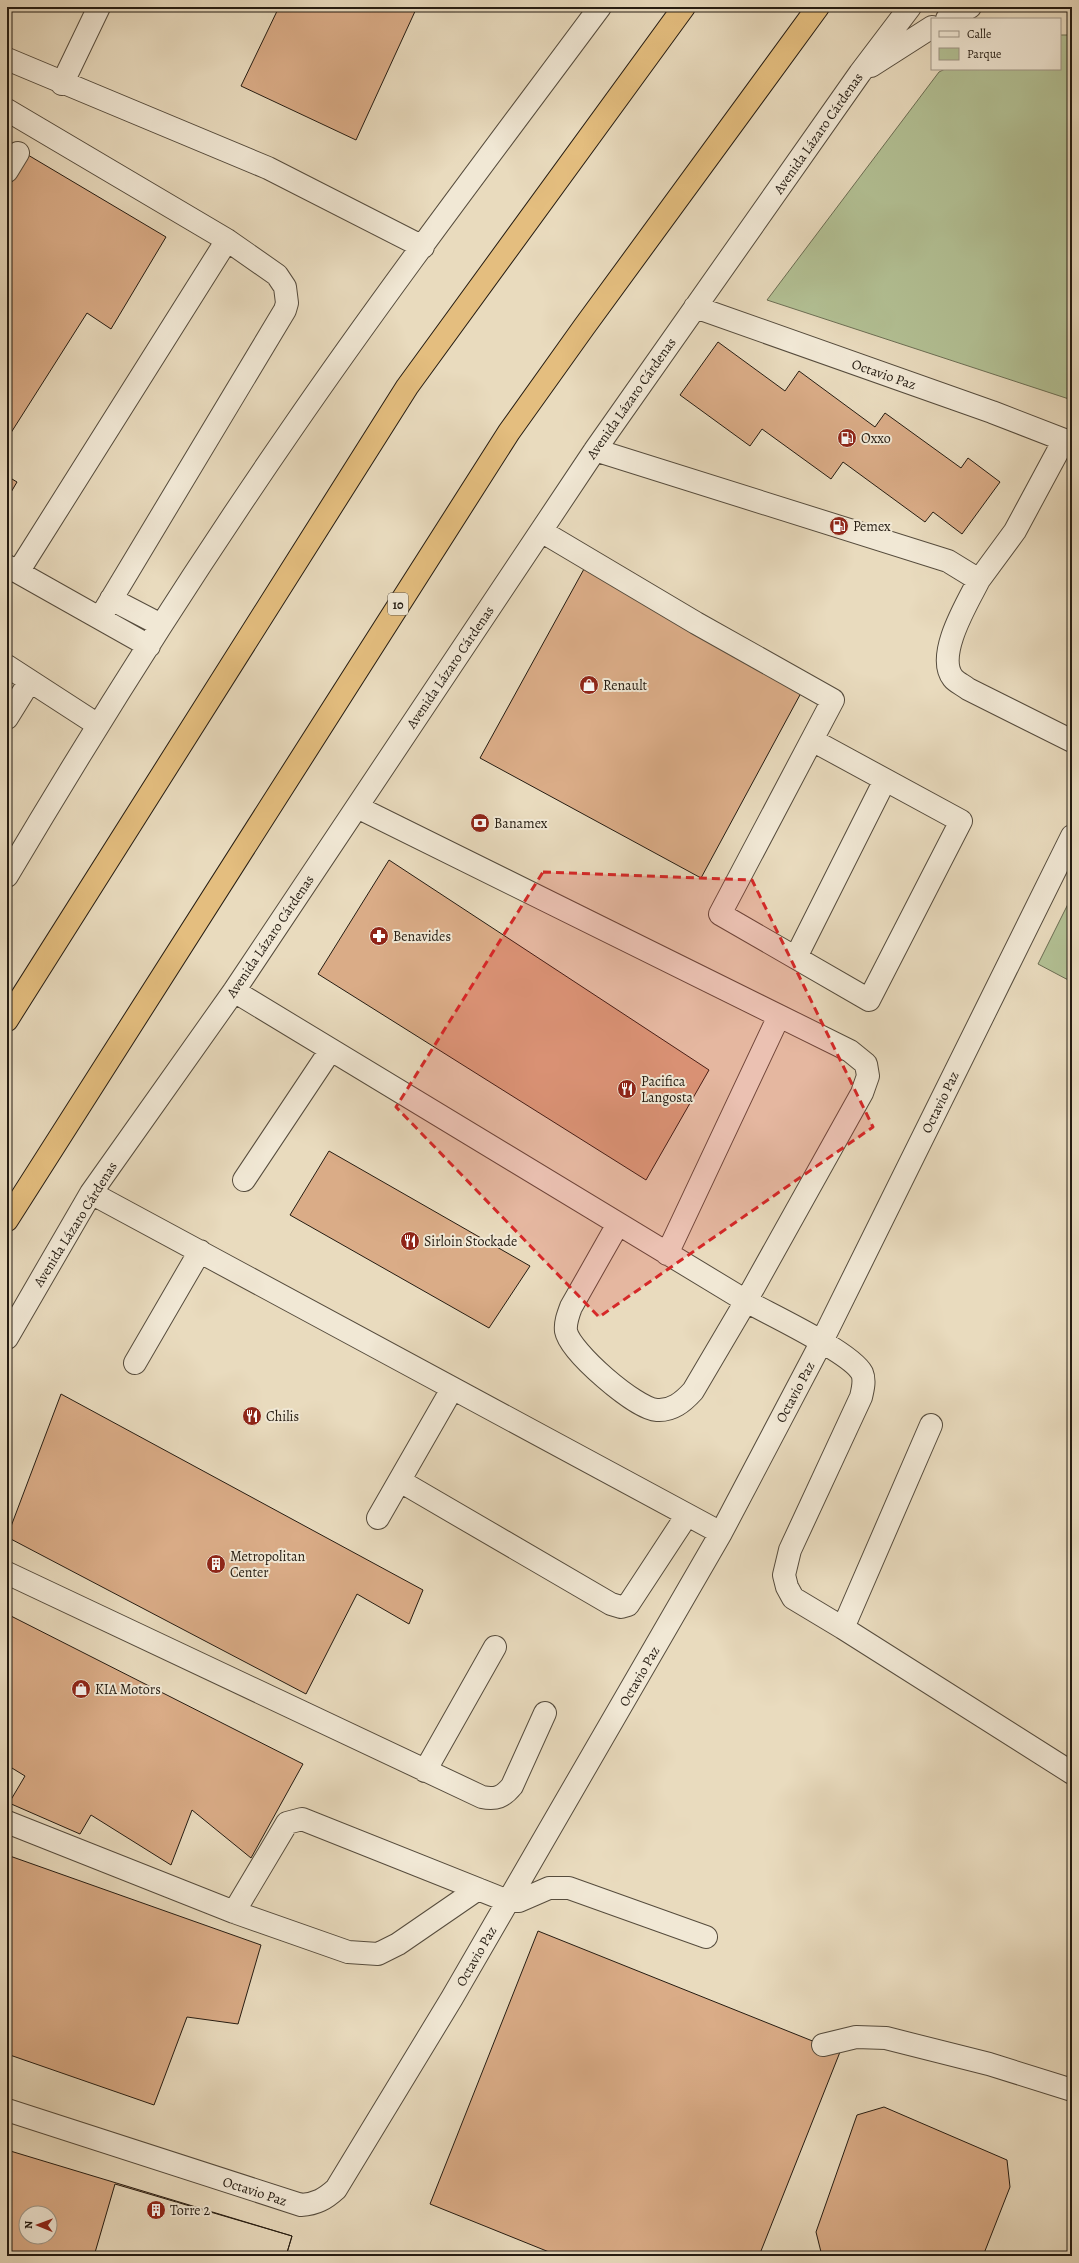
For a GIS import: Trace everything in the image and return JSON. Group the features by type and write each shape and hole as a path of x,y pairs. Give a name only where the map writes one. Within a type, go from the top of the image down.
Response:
{"highway":[{"path":"7,1020 407,387 684,7"},
{"name":"10","path":"7,1220 509,432 593,314 818,7"}],"street":[{"path":"62,84 99,7"},
{"path":"7,876 98,725 161,625 292,429 423,247 600,7"},
{"name":"Avenida Lázaro Cárdenas","path":"7,1338 91,1193 234,991 595,450 860,73 910,7"},
{"path":"949,18 970,7"},
{"path":"860,73 931,28"},
{"path":"7,59 62,84 268,168 423,247"},
{"path":"7,110 227,240 277,275 285,287 287,303 100,618"},
{"path":"149,646 12,569 227,240"},
{"name":"Octavio Paz","path":"695,307 985,410 1068,442"},
{"path":"1068,442 1015,531 979,580 951,640 947,662 952,677 968,689 1072,741"},
{"path":"595,450 948,561 979,580"},
{"path":"541,531 696,623 833,700 720,914 869,1000 961,821 812,740"},
{"path":"112,599 161,625"},
{"path":"7,666 98,725"},
{"path":"7,718 30,681"},
{"path":"796,957 885,780"},
{"path":"357,808 850,1051 866,1064 868,1076 862,1093 746,1301 693,1391 683,1401 669,1410 656,1410 638,1403 583,1357 571,1342 566,1332 566,1321 571,1307 618,1224"},
{"name":"Octavio Paz","path":"7,2110 301,2205 313,2204 324,2199 336,2189 452,1998 721,1533 822,1341 1072,836"},
{"path":"234,991 330,1051 746,1301 822,1341 859,1368 863,1375 864,1386 861,1397 790,1550 784,1575 787,1587 793,1598 844,1628 1072,1773"},
{"path":"668,1254 779,1016"},
{"path":"244,1180 330,1051"},
{"path":"91,1193 721,1533"},
{"path":"135,1363 200,1251"},
{"path":"378,1518 452,1389"},
{"path":"844,1628 931,1425"},
{"path":"400,1481 611,1604 621,1607 628,1605 687,1515"},
{"path":"7,1572 482,1797 499,1798 506,1794 512,1786 545,1713"},
{"path":"425,1771 495,1647"},
{"path":"234,1912 287,1822 302,1819 508,1901 519,1900 549,1888 569,1888 706,1937"},
{"path":"7,1822 234,1912 348,1952 378,1954 398,1944 478,1889"},
{"path":"823,2045 856,2037 886,2038 989,2064 1072,2090"}],"highlighted area":[{"path":"543,872 752,880 873,1127 599,1317 396,1107"}],"green space":[{"path":"1061,35 1072,35 1072,400 767,300 939,72 943,70 1061,70"},
{"path":"1072,896 1072,982 1038,964"}],"building":[{"path":"279,7 417,7 356,140 241,86"},
{"path":"28,155 166,237 111,329 87,313 7,439 7,190"},
{"name":"Oxxo","path":"718,342 785,391 799,371 875,427 885,413 961,468 968,458 1000,482 962,534 933,512 925,522 843,462 831,479 762,429 750,446 680,395"},
{"path":"7,476 17,482 7,499"},
{"path":"584,569 801,693 701,878 480,758"},
{"path":"389,860 709,1070 646,1180 318,974"},
{"name":"Sirloin Stockade","path":"329,1151 530,1266 489,1328 290,1215"},
{"name":"Metropolitan Center","path":"61,1394 423,1590 409,1624 357,1594 306,1694 7,1537"},
{"name":"KIA Motors","path":"7,1614 303,1764 251,1858 192,1810 171,1865 91,1815 80,1834 9,1803 25,1776 7,1765"},
{"path":"7,1855 261,1945 238,2024 187,2017 154,2105 7,2054"},
{"path":"538,1931 840,2052 759,2256 559,2256 430,2204"},
{"path":"884,2107 1007,2160 1010,2187 983,2256 822,2256 816,2232 857,2115"},
{"path":"7,2150 292,2236 286,2256 7,2256"},
{"name":"Torre 2","path":"115,2184 292,2236 286,2256 94,2256"}],"place":[{"name":"Oxxo","path":"847,438"},
{"name":"Pemex","path":"839,526"},
{"name":"Renault","path":"589,685"},
{"name":"Banamex","path":"480,823"},
{"name":"Benavides","path":"379,936"},
{"name":"Pacifica Langosta","path":"627,1089"},
{"name":"Sirloin Stockade","path":"410,1241"},
{"name":"Chilis","path":"252,1416"},
{"name":"Metropolitan Center","path":"216,1564"},
{"name":"KIA Motors","path":"81,1689"},
{"name":"Torre 2","path":"156,2210"}]}
